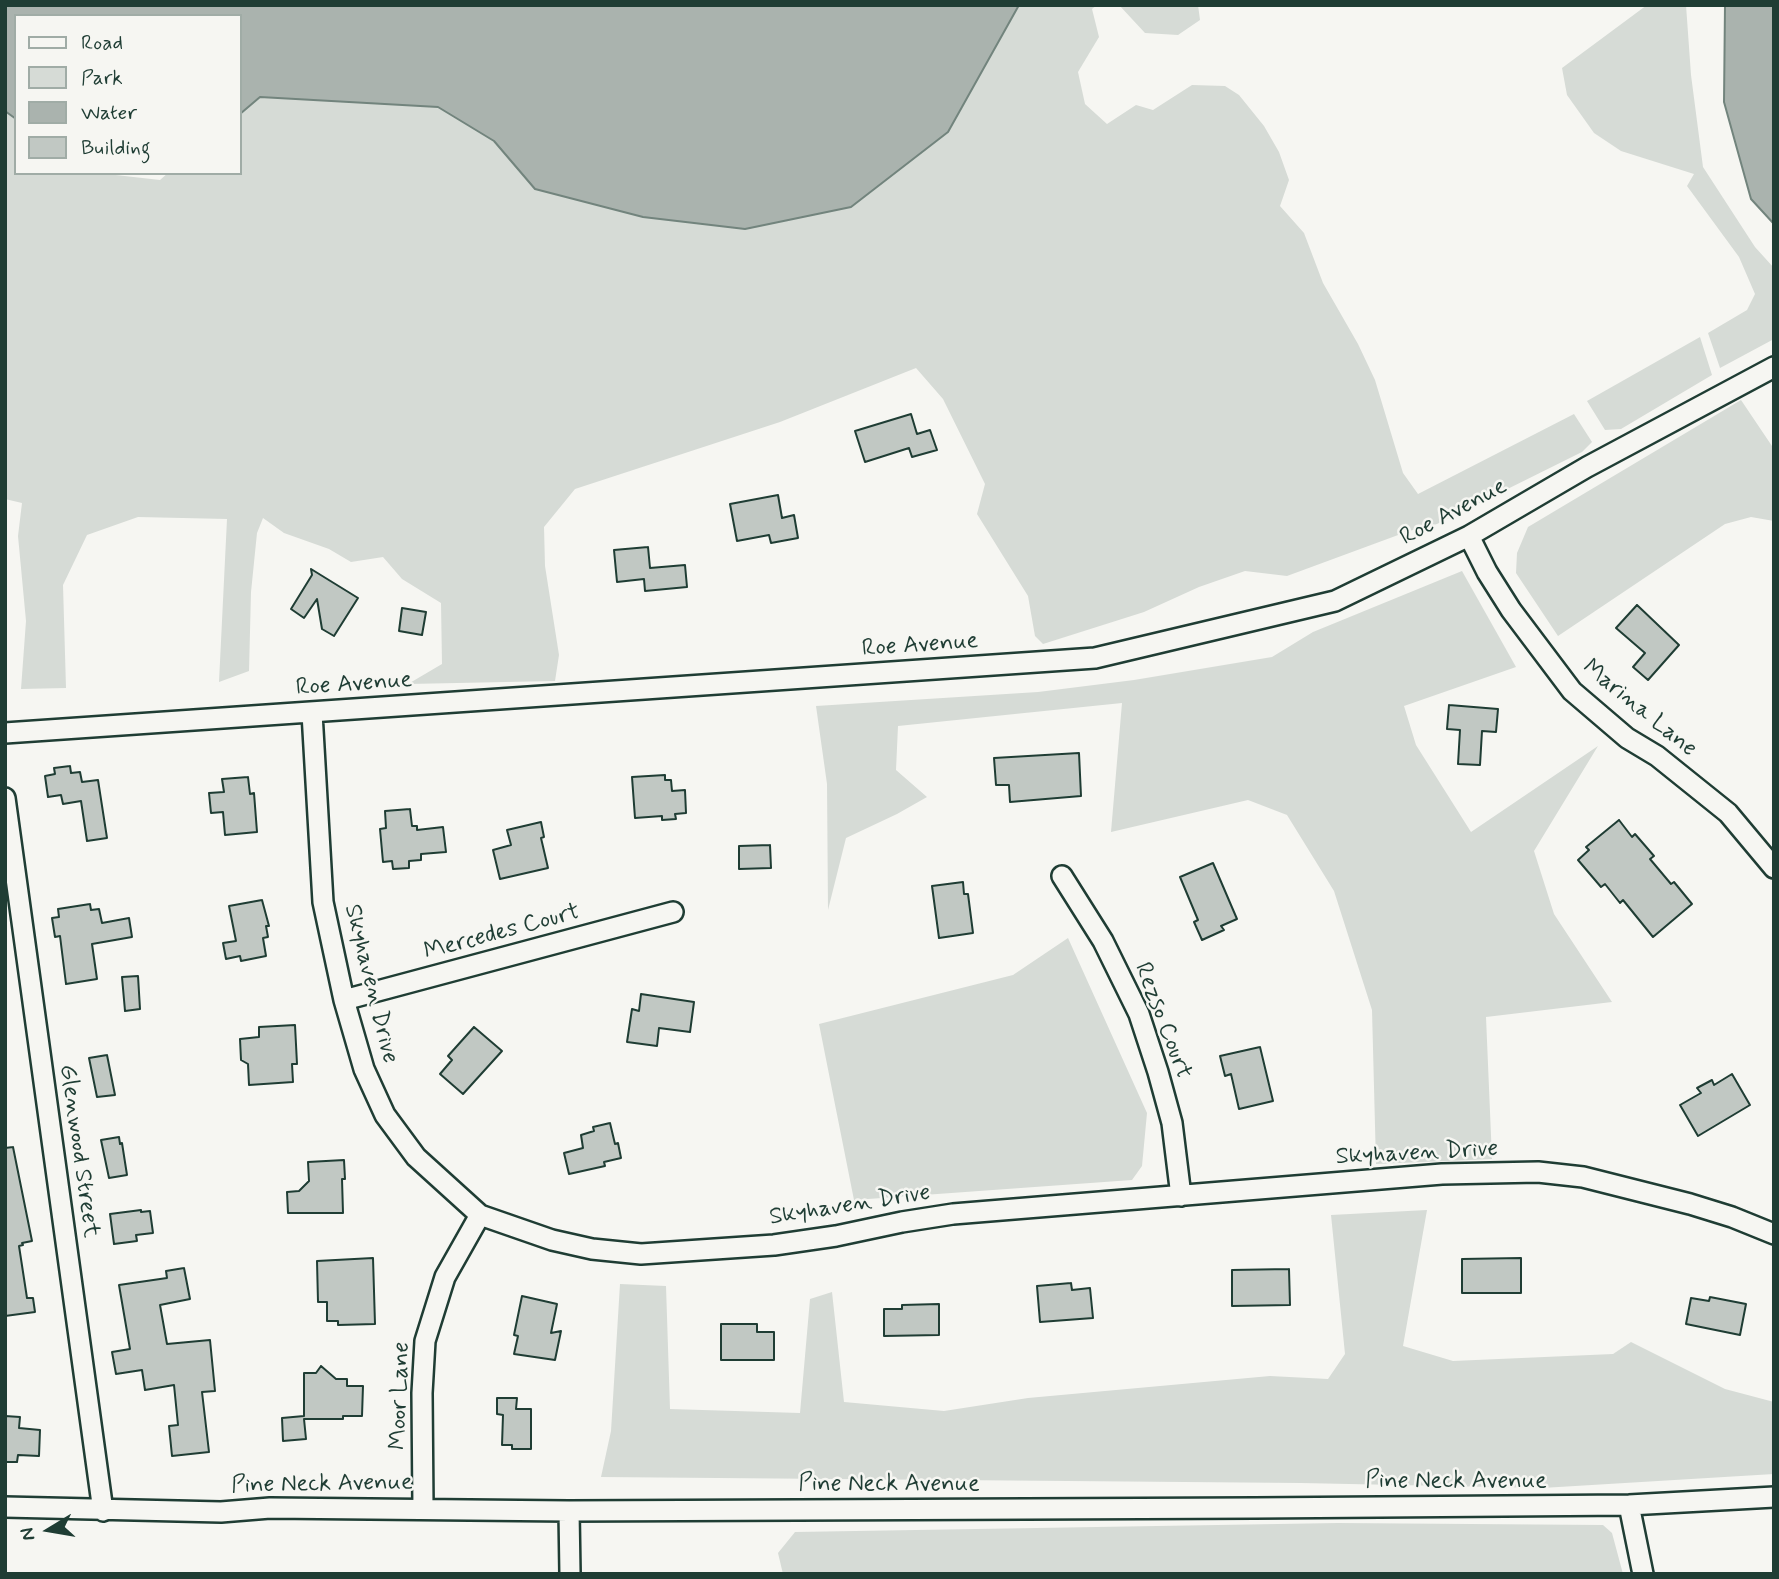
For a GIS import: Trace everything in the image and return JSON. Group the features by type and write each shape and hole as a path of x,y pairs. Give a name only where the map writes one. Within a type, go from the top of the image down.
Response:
{"street":[{"name":"Roe Avenue","path":"5,733 1095,658 1335,601 1469,536 1587,467 1774,367"},
{"name":"Marina Lane","path":"1469,536 1487,572 1511,610 1572,691 1628,738 1657,756 1728,813 1774,868"},
{"name":"Skyhaven Drive","path":"312,713 323,902 344,1000 364,1069 385,1115 416,1157 480,1215 552,1240 592,1249 641,1254 774,1245 836,1237 953,1214 1442,1174 1538,1172 1583,1177 1690,1204 1774,1234"},
{"name":"Glenwood Street","path":"5,798 103,1511"},
{"name":"Rezso Court","path":"1062,876 1103,942 1139,1014 1172,1123 1181,1196"},
{"name":"Mercedes Court","path":"344,1000 673,912"},
{"name":"Moor Lane","path":"424,1508 422,1393 425,1340 444,1278 480,1215"},
{"name":"Pine Neck Avenue","path":"5,1507 221,1512 270,1508 569,1511 1629,1505 1774,1497"},
{"path":"1629,1505 1643,1574"},
{"path":"569,1511 570,1574"}],"green space":[{"path":"1019,5 1097,5 1092,9 1099,37 1078,72 1085,104 1107,124 1136,105 1153,110 1192,85 1225,86 1239,95 1264,126 1279,152 1289,180 1280,206 1304,233 1323,283 1358,344 1375,380 1403,473 1418,494 1574,414 1592,442 1582,452 1437,524 1409,531 1287,576 1245,571 1199,587 1144,612 1043,644 1035,636 1028,596 977,514 985,484 943,399 916,368 780,422 575,489 544,527 545,566 559,655 555,681 408,684 442,664 441,603 402,579 383,557 351,562 329,549 284,533 263,518 257,533 251,592 249,671 219,682 227,519 138,517 87,535 63,585 66,688 21,689 26,621 18,536 22,503 5,499 5,111 14,118 14,175 116,175 160,180 166,175 242,175 242,112 260,97 438,107 494,141 535,189 851,207 948,132"},
{"path":"1119,5 1198,5 1200,20 1178,35 1145,33"},
{"path":"1647,5 1686,5 1691,75 1703,167 1755,247 1774,268 1774,339 1720,368 1708,333 1747,310 1755,294 1739,257 1687,186 1694,174 1621,151 1594,133 1567,95 1562,68"},
{"path":"1700,337 1712,375 1621,429 1605,430 1587,401"},
{"path":"1741,400 1774,449 1774,521 1751,517 1725,524 1558,636 1516,573 1517,553 1528,527"},
{"path":"1462,571 1516,667 1404,706 1416,745 1471,832 1598,746 1534,851 1554,914 1612,1002 1486,1017 1492,1159 1376,1164 1372,1010 1334,891 1287,815 1248,800 1111,832 1122,703 898,726 896,770 927,797 846,838 828,910 827,784 816,706 1038,692 1134,680 1272,657 1313,632"},
{"path":"1068,938 1147,1113 1142,1166 1132,1180 854,1200 819,1024 1013,975"},
{"path":"1427,1210 1403,1346 1453,1361 1613,1354 1631,1342 1725,1389 1774,1402 1774,1474 1542,1488 1301,1483 601,1477 611,1431 620,1284 666,1286 670,1409 800,1413 810,1299 832,1292 844,1402 944,1411 1028,1398 1270,1376 1328,1379 1345,1354 1331,1215"},
{"path":"1338,1523 1603,1525 1612,1533 1623,1574 783,1574 778,1553 795,1532"}],"water":[{"path":"5,5 1019,5 948,132 851,207 745,229 643,217 535,189 494,141 438,107 260,97 242,112 242,14 14,14 14,118 5,111"},
{"path":"1725,5 1774,5 1774,224 1751,199 1724,102"}],"building":[{"path":"911,414 917,434 930,430 937,450 912,457 909,448 865,462 855,431"},
{"path":"778,495 782,518 794,515 798,538 771,543 769,535 737,541 730,504"},
{"path":"648,547 650,568 685,565 687,587 645,591 644,579 617,582 614,550"},
{"path":"311,569 358,598 334,636 322,629 317,599 304,618 291,609 312,575"},
{"path":"1637,605 1679,645 1648,680 1633,667 1645,653 1616,628"},
{"path":"402,608 426,612 422,635 399,631"},
{"path":"1449,705 1498,709 1496,732 1482,731 1480,765 1458,764 1460,730 1447,729"},
{"path":"1079,753 1081,796 1010,802 1009,785 996,785 994,758"},
{"path":"70,766 71,773 80,772 82,782 98,780 107,838 87,841 81,801 63,804 61,795 48,797 45,776 55,774 54,768"},
{"path":"665,775 665,780 671,780 672,791 685,790 686,813 675,814 676,819 662,820 662,816 635,818 632,777"},
{"path":"248,777 250,794 254,793 257,832 225,835 223,812 211,813 209,793 224,792 222,779"},
{"path":"410,809 412,826 417,826 417,830 443,827 446,852 421,854 421,860 409,861 409,868 393,869 392,861 383,862 380,829 386,828 385,811"},
{"path":"1619,820 1632,837 1635,834 1654,856 1650,859 1692,904 1653,937 1623,900 1620,903 1605,884 1601,887 1578,860 1589,850 1586,847"},
{"path":"541,822 544,837 541,838 548,868 500,879 493,850 511,845 507,830"},
{"path":"770,845 771,868 739,869 739,846"},
{"path":"1213,863 1237,919 1221,926 1224,930 1202,940 1194,922 1198,920 1180,877"},
{"path":"963,882 964,894 968,894 973,933 939,938 932,886"},
{"path":"262,900 269,926 266,926 268,937 263,938 266,956 241,961 240,956 226,959 223,943 236,941 229,906"},
{"path":"90,904 91,910 99,909 102,923 129,918 132,937 92,944 97,979 66,984 60,936 55,937 52,918 59,917 58,909"},
{"path":"138,976 140,1009 125,1011 122,977"},
{"path":"641,994 694,1002 690,1032 659,1028 657,1046 627,1042 632,1009 639,1011"},
{"path":"295,1025 297,1064 292,1064 293,1082 249,1085 248,1064 241,1060 240,1039 259,1037 259,1027"},
{"path":"474,1027 502,1051 463,1094 440,1074 452,1060 448,1056"},
{"path":"1260,1047 1273,1101 1239,1109 1231,1074 1225,1076 1220,1056"},
{"path":"107,1055 115,1095 97,1097 89,1058"},
{"path":"1732,1074 1750,1105 1698,1136 1680,1105 1701,1093 1697,1088 1712,1080 1714,1085"},
{"path":"610,1123 621,1158 604,1162 605,1166 569,1174 564,1153 583,1148 581,1135 594,1131 593,1127"},
{"path":"119,1137 127,1175 109,1178 101,1140"},
{"path":"13,1147 32,1241 19,1246 27,1298 33,1298 35,1312 5,1316 5,1148"},
{"path":"344,1160 343,1213 288,1213 287,1192 299,1191 309,1181 308,1162"},
{"path":"150,1211 153,1233 136,1235 137,1241 114,1244 110,1214"},
{"path":"373,1258 375,1324 338,1325 338,1321 327,1321 327,1302 318,1302 317,1261"},
{"path":"1521,1258 1521,1293 1462,1293 1462,1259"},
{"path":"184,1268 190,1299 160,1305 167,1344 210,1340 215,1391 202,1392 209,1452 172,1456 169,1426 178,1425 174,1385 145,1390 142,1370 116,1374 112,1352 130,1349 119,1285 167,1278 166,1271"},
{"path":"1289,1269 1290,1305 1232,1306 1232,1270"},
{"path":"1071,1283 1072,1290 1090,1288 1093,1318 1040,1322 1037,1286"},
{"path":"522,1296 557,1304 551,1333 561,1331 555,1360 514,1354 518,1336 514,1335"},
{"path":"1710,1297 1746,1304 1740,1335 1686,1324 1691,1298 1709,1301"},
{"path":"939,1304 939,1335 884,1336 884,1309 902,1309 902,1305"},
{"path":"721,1324 757,1324 757,1332 774,1332 774,1360 721,1360"},
{"path":"321,1366 336,1379 347,1379 347,1386 363,1386 362,1416 304,1419 306,1439 283,1441 282,1418 304,1416 304,1373 316,1373"},
{"path":"497,1398 517,1398 516,1409 531,1409 531,1449 512,1449 512,1445 502,1445 503,1415 497,1414"},
{"path":"5,1416 20,1417 19,1428 40,1430 39,1456 18,1455 17,1462 5,1462"}]}
